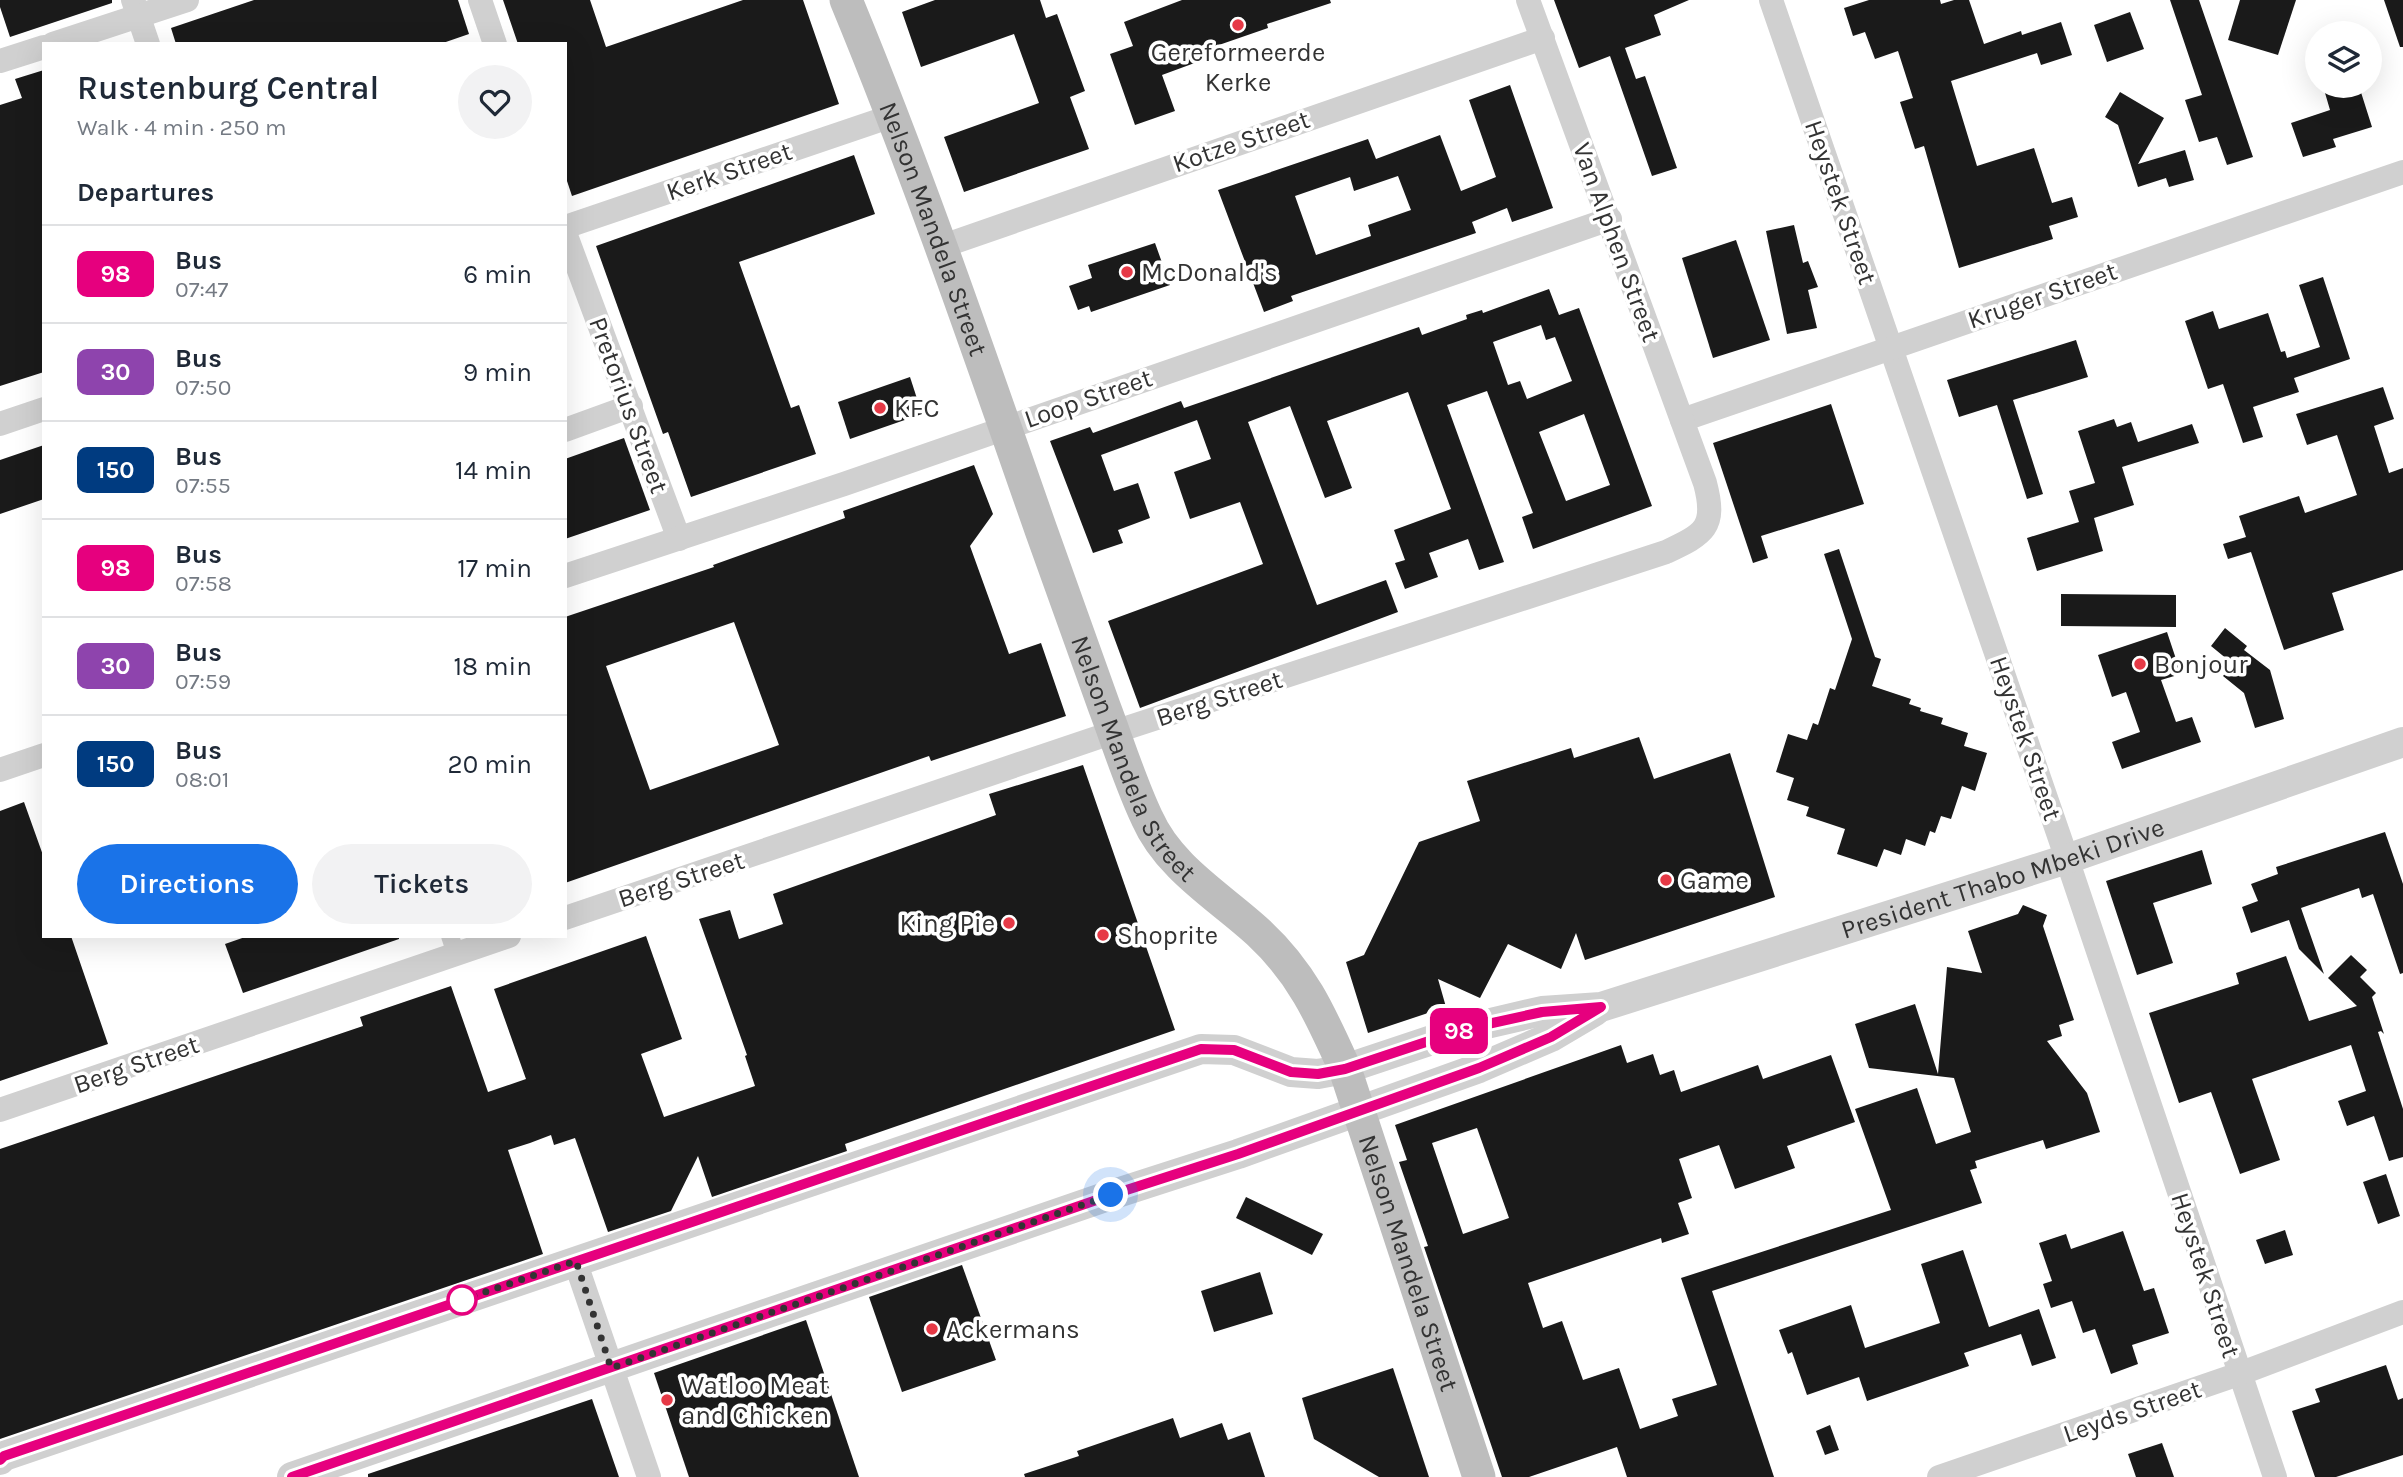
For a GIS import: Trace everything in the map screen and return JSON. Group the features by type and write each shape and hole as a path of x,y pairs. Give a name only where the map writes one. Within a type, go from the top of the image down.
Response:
{"main road":[{"name":"Nelson Mandela Street","path":"846,0 892,116 1148,821 1176,861 1222,904 1259,933 1303,983 1345,1069 1479,1477"}],"street":[{"path":"58,42 136,8 187,0"},
{"path":"480,0 494,42"},
{"name":"Van Alphen Street","path":"1528,0 1705,484"},
{"name":"Heystek Street","path":"1771,0 2067,859 2275,1477"},
{"path":"136,8 147,42"},
{"name":"Kotze Street","path":"940,247 1543,37"},
{"path":"0,61 42,48"},
{"name":"Kerk Street","path":"567,226 892,116"},
{"name":"Kruger Street","path":"1682,420 2403,172"},
{"name":"Loop Street","path":"567,575 844,484 1610,219"},
{"name":"Pretorius Street","path":"567,238 678,538"},
{"path":"567,429 631,406"},
{"path":"0,424 42,410"},
{"name":"Berg Street","path":"567,917 1114,732 1666,552 1699,535 1709,521 1711,504 1705,484"},
{"name":"President Thabo Mbeki Drive","path":"0,1460 4,1456 1201,1049 1234,1050 1291,1072 1318,1074 1345,1069 1465,1029 1542,1012 1601,1007 2067,859 2403,742"},
{"path":"0,770 42,756"},
{"name":"Berg Street","path":"0,1110 453,945 497,938"},
{"name":"President Thabo Mbeki Drive","path":"292,1477 1111,1195 1238,1154 1479,1068 1551,1037 1601,1007"},
{"path":"576,1261 649,1477"},
{"name":"Leyds Street","path":"1939,1477 2239,1374 2403,1312"}],"building":[{"path":"0,0 112,0 112,3 10,37"},
{"path":"254,0 458,0 469,34 446,42 175,42 171,28"},
{"path":"503,0 590,0 606,47 743,0 803,0 839,104 572,196 567,181 567,42 517,42"},
{"path":"935,0 1040,0 1046,18 1057,14 1085,91 1070,97 1089,149 964,192 944,137 1039,103 1014,34 921,67 902,12"},
{"path":"1182,0 1330,0 1331,3 1267,24 1268,28 1216,46 1219,54 1162,75 1175,111 1135,125 1110,54 1133,46 1124,22"},
{"path":"1554,0 1689,0 1654,15 1661,35 1625,48 1636,79 1645,76 1677,168 1652,176 1610,56 1579,68"},
{"path":"1869,0 1940,0 1941,4 1954,0 1969,0 1984,44 2021,31 2022,35 2061,22 2072,55 2041,65 2037,53 1951,81 1977,166 2034,148 2052,203 2072,197 2078,217 2049,226 2053,239 1959,268 1924,146 1915,149 1900,102 1913,98 1898,51 1875,59 1865,32 1853,36 1844,8"},
{"path":"2170,0 2199,0 2253,157 2227,165 2217,137 2199,142 2185,100 2202,95"},
{"path":"2240,0 2296,0 2278,55 2228,40"},
{"path":"2384,0 2403,0 2403,47 2400,47"},
{"path":"2130,12 2144,49 2107,62 2094,25"},
{"path":"42,71 42,373 0,386 0,105 22,98 15,79"},
{"path":"1510,85 1553,208 1512,222 1507,208 1472,222 1476,233 1291,296 1293,301 1264,312 1218,190 1368,139 1376,159 1440,135 1461,191 1496,177 1469,100","holes":["1398,176 1411,210 1368,225 1371,236 1316,255 1295,196 1350,177 1354,191"]},
{"path":"2120,92 2164,118 2138,164 2185,150 2194,180 2169,187 2166,178 2138,187 2118,125 2105,117"},
{"path":"2326,98 2363,98 2372,127 2333,139 2336,147 2303,157 2291,123 2330,110"},
{"path":"854,155 875,214 739,262 791,408 799,405 816,454 691,497 668,432 663,434 596,246"},
{"path":"1794,225 1803,263 1808,261 1818,287 1808,290 1817,328 1787,334 1766,231"},
{"path":"1736,240 1770,340 1713,358 1682,258"},
{"name":"McDonald's","path":"1155,243 1170,285 1091,312 1089,306 1078,310 1069,286 1092,278 1088,265"},
{"path":"2323,277 2350,359 2294,378 2299,392 2253,407 2263,437 2243,443 2223,384 2208,389 2185,321 2213,311 2219,329 2268,313 2281,352 2285,351 2287,358 2320,347 2299,285"},
{"path":"1549,289 1559,315 1579,308 1652,506 1533,549 1522,517 1533,513 1487,391 1447,405 1504,562 1479,570 1468,539 1429,553 1438,577 1405,589 1395,563 1405,560 1394,530 1451,509 1408,392 1327,421 1352,488 1325,498 1290,406 1248,422 1317,605 1386,580 1398,612 1140,708 1108,621 1263,564 1240,502 1190,519 1174,472 1211,459 1197,420 1101,455 1114,491 1138,483 1150,518 1118,530 1123,543 1093,553 1050,441 1090,427 1093,433 1181,401 1184,408 1419,327 1422,335 1467,319 1466,315 1482,310 1483,313","holes":["1541,325 1546,340 1555,337 1572,381 1527,399 1520,381 1508,385 1493,342","1584,414 1610,485 1566,501 1539,432"]},
{"path":"2076,340 2088,377 2013,400 2043,494 2027,499 1997,405 1959,417 1947,380"},
{"name":"KFC","path":"910,377 922,414 850,439 838,402"},
{"path":"2383,387 2394,419 2374,426 2389,473 2403,468 2403,570 2332,593 2344,630 2284,650 2251,552 2228,559 2223,544 2246,537 2239,516 2299,496 2305,513 2357,495 2337,435 2307,445 2296,414"},
{"path":"1831,404 1864,504 1761,536 1768,558 1753,563 1713,443"},
{"path":"2114,419 2117,427 2131,422 2138,442 2192,424 2199,443 2122,467 2134,505 2094,518 2103,551 2037,571 2027,538 2079,522 2069,491 2095,483 2078,431"},
{"path":"624,438 650,510 567,538 567,458"},
{"path":"42,446 42,500 0,514 0,460"},
{"path":"974,465 993,514 970,546 1009,654 1041,643 1066,716 931,761 929,756 567,882 567,616 714,567 713,565 845,518 843,511","holes":["734,622 779,745 650,790 606,666"]},
{"path":"1839,549 1875,657 1881,659 1872,686 1911,699 1909,704 1921,708 1920,711 1943,718 1941,724 1968,733 1964,746 1987,753 1975,791 1962,786 1951,819 1941,816 1935,833 1930,831 1925,846 1906,839 1901,855 1884,849 1877,867 1837,854 1845,829 1806,816 1809,807 1787,800 1794,778 1776,772 1788,734 1807,740 1813,723 1818,725 1830,688 1835,690 1852,639 1824,554"},
{"path":"2061,594 2176,595 2176,627 2061,626"},
{"path":"2225,628 2247,646 2244,650 2270,670 2284,719 2255,728 2244,693 2223,676 2233,664 2211,646"},
{"path":"2167,632 2181,674 2161,680 2176,722 2192,717 2201,742 2122,769 2112,742 2140,732 2126,692 2112,697 2098,655"},
{"path":"1639,737 1654,779 1730,753 1775,897 1585,960 1576,933 1561,969 1508,944 1480,998 1438,979 1446,1007 1368,1033 1346,962 1364,955 1419,842 1480,821 1467,781 1571,748 1574,758"},
{"path":"1083,765 1175,1030 845,1144 847,1151 712,1197 698,1156 671,1211 608,1232 575,1138 554,1145 551,1135 508,1150 543,1254 0,1439 0,1149 363,1026 360,1017 451,986 488,1092 526,1079 494,989 646,936 682,1039 641,1054 664,1117 755,1086 745,1056 747,1055 699,919 730,910 739,939 783,924 773,894 996,815 989,794"},
{"path":"24,802 42,852 42,938 72,938 108,1044 0,1081 0,811"},
{"path":"2385,832 2403,884 2403,973 2400,974 2373,894 2362,898 2359,888 2301,908 2324,974 2299,949 2289,920 2251,933 2242,907 2258,901 2251,884 2278,874 2276,867"},
{"path":"2202,850 2212,884 2153,903 2173,963 2137,975 2106,881"},
{"path":"2023,905 2047,915 2043,926 2074,1020 2059,1025 2062,1036 2047,1041 2087,1093 2100,1132 2046,1149 2043,1140 1975,1161 1977,1168 1970,1170 1982,1203 1712,1291 1774,1477 1627,1477 1617,1447 1529,1477 1502,1477 1424,1247 1428,1246 1399,1162 1407,1160 1395,1125 1621,1045 1627,1063 1653,1054 1660,1075 1674,1070 1681,1092 1758,1065 1763,1079 1831,1055 1855,1122 1787,1146 1795,1168 1735,1189 1719,1145 1679,1159 1692,1198 1678,1203 1689,1234 1662,1243 1661,1238 1528,1283 1543,1328 1562,1321 1583,1380 1619,1368 1640,1429 1678,1416 1672,1399 1717,1385 1681,1278 1891,1210 1855,1109 1917,1088 1936,1144 1971,1132 1954,1078 1869,1068 1855,1024 1915,1004 1938,1074 1947,967 1982,973 1968,931 2018,914","holes":["1477,1128 1509,1218 1463,1234 1432,1143"]},
{"path":"242,938 399,938 243,993 225,944"},
{"path":"2351,955 2367,970 2360,977 2376,993 2372,997 2384,1034 2378,1032 2403,1109 2403,1157 2389,1161 2374,1116 2347,1126 2338,1101 2366,1091 2351,1045 2252,1079 2280,1160 2240,1174 2211,1092 2179,1103 2149,1013 2239,984 2236,973 2286,956 2309,1021 2357,1006 2328,978"},
{"path":"2386,1174 2400,1216 2378,1224 2363,1182"},
{"path":"1246,1197 1323,1234 1312,1255 1236,1218"},
{"path":"2285,1230 2293,1255 2265,1264 2256,1240"},
{"path":"2123,1231 2144,1291 2154,1288 2169,1333 2132,1345 2138,1364 2111,1374 2095,1329 2083,1333 2072,1301 2051,1308 2043,1284 2052,1281 2039,1243 2066,1234 2071,1249"},
{"path":"1963,1250 1989,1327 2039,1309 2056,1358 2032,1366 2021,1334 1964,1353 1969,1366 1867,1401 1859,1377 1807,1395 1792,1352 1788,1354 1779,1330 1851,1305 1865,1348 1940,1323 1921,1264"},
{"name":"Ackermans","path":"962,1265 996,1360 902,1392 869,1297"},
{"path":"1260,1272 1273,1314 1214,1332 1201,1291"},
{"path":"806,1320 859,1477 689,1477 654,1373"},
{"path":"2386,1365 2398,1400 2403,1398 2403,1455 2336,1477 2315,1477 2292,1411 2320,1402 2315,1389"},
{"path":"1393,1368 1429,1477 1379,1477 1314,1439 1302,1398"},
{"path":"592,1399 619,1477 368,1477 368,1474"},
{"path":"1173,1418 1180,1438 1222,1423 1228,1440 1250,1432 1265,1477 1025,1477 1024,1474 1079,1456 1077,1451"},
{"path":"1830,1425 1839,1450 1825,1455 1816,1431"},
{"path":"2162,1443 2174,1477 2136,1477 2128,1454"}],"bus line":[{"name":"98","path":"0,1460 4,1456 1201,1049 1234,1050 1291,1072 1318,1074 1345,1069 1465,1029 1542,1012 1601,1007 1551,1037 1479,1068 1238,1154 1111,1195 292,1477"}],"place":[{"name":"Gereformeerde Kerke","path":"1238,25"},
{"name":"McDonald's","path":"1127,272"},
{"name":"KFC","path":"880,408"},
{"name":"Bonjour","path":"2140,664"},
{"name":"Game","path":"1666,880"},
{"name":"King Pie","path":"1009,923"},
{"name":"Shoprite","path":"1103,935"},
{"name":"Ackermans","path":"932,1329"},
{"name":"Watloo Meat and Chicken","path":"667,1400"}],"route":[{"path":"462,1300 576,1261 611,1368 1111,1195"}]}
